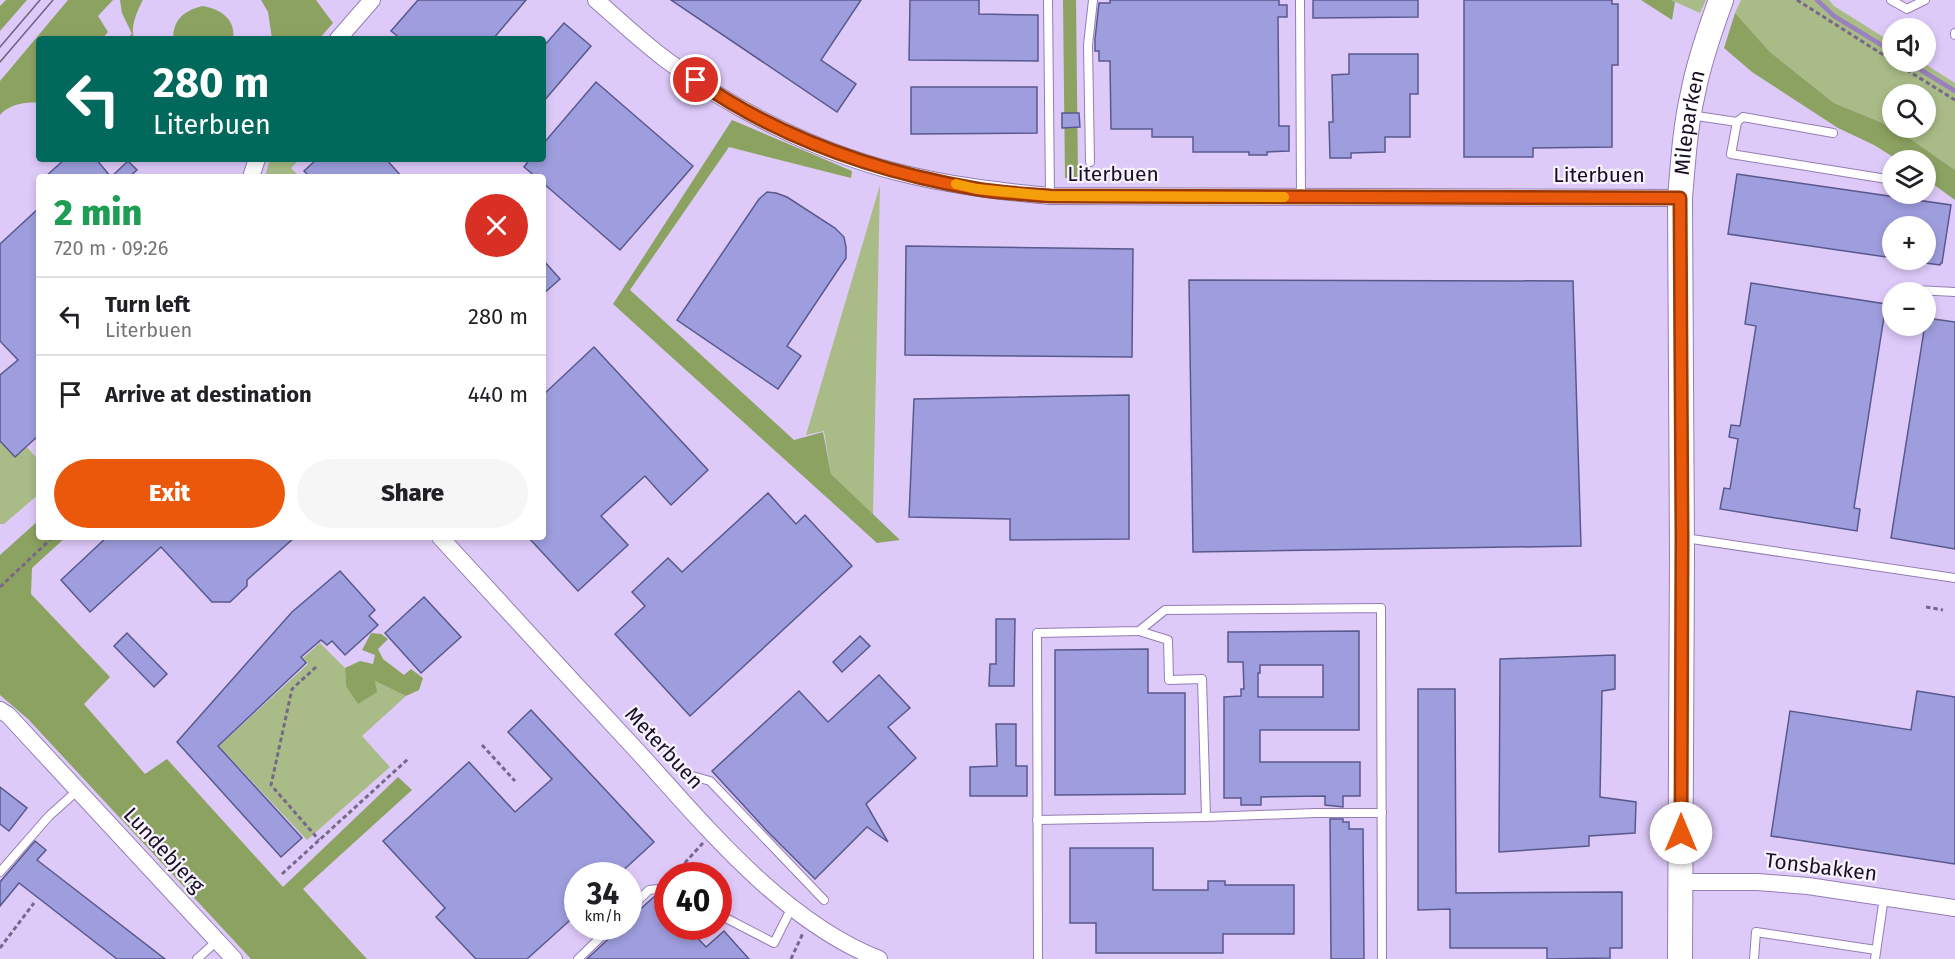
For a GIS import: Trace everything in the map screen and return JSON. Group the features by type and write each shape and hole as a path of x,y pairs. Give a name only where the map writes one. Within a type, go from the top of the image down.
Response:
{"street":[{"path":"341,36 372,0"},
{"name":"Literbuen","path":"596,0 665,59 711,91 770,124 832,151 896,172 977,189 1050,196 1680,198"},
{"name":"Mileparken","path":"1680,959 1682,537 1680,198 1685,139 1693,92 1720,0"},
{"name":"Meterbuen","path":"443,540 713,834 767,888 810,921 864,953 879,959"},
{"name":"Lundebjerg","path":"0,710 8,715 234,959"},
{"name":"Tonsbakken","path":"1681,882 1757,882 1808,886 1955,908"}],"lane":[{"path":"1048,0 1050,196"},
{"path":"1090,162 1088,45 1093,0"},
{"path":"1300,0 1301,197"},
{"path":"1891,0 1907,9 1925,0"},
{"path":"1689,115 1737,122"},
{"path":"1833,133 1743,117 1737,122 1731,154 1882,178"},
{"path":"1936,291 1955,292"},
{"path":"1682,537 1955,578"},
{"path":"1139,631 1165,610 1381,608 1382,959"},
{"path":"1038,959 1037,633 1139,631 1168,640 1169,680 1202,679 1206,817"},
{"path":"685,774 710,781 824,900"},
{"path":"0,872 50,816 78,790"},
{"path":"1037,820 1382,813"},
{"path":"1754,959 1756,932 1875,955 1884,897"},
{"path":"732,921 774,943 792,907"},
{"path":"578,959 598,940"},
{"path":"197,959 217,941"}],"path":[{"path":"1797,0 1882,53"},
{"path":"1911,72 1955,100"},
{"path":"0,586 50,540"},
{"path":"1926,607 1943,610"},
{"path":"316,667 292,689 271,785 319,840"},
{"path":"482,745 515,780"},
{"path":"282,874 408,759"},
{"path":"685,862 713,834"},
{"path":"0,948 34,903"},
{"path":"791,959 810,921"}],"green space":[{"path":"6,0 27,0 0,31 0,6"},
{"path":"68,0 113,0 98,16 108,32 105,36 38,36"},
{"path":"120,0 143,0 136,14 133,36 130,36 132,34 122,13"},
{"path":"261,0 316,0 333,23 322,36 272,36 268,12"},
{"path":"1063,0 1076,0 1078,178 1065,178"},
{"path":"1641,0 1675,2 1672,20"},
{"path":"1671,0 1706,0 1700,13"},
{"path":"1741,0 1829,0 1834,6 1882,36 1882,72 1936,71 1955,83 1955,170 1936,157 1936,150 1926,150 1909,138 1936,138 1936,84 1882,84 1882,123 1834,103 1770,52 1735,13"},
{"path":"203,6 221,12 232,26 233,36 173,36 175,26 181,16"},
{"path":"1735,13 1770,52 1834,103 1882,123 1882,138 1909,138 1926,150 1882,150 1838,128 1752,72 1724,48"},
{"path":"36,38 36,103 18,104 0,115 0,81"},
{"path":"732,120 852,171 851,178 729,147 630,290 794,440 823,432 831,474 900,540 877,543 613,304"},
{"path":"1936,157 1955,170 1955,200 1936,186"},
{"path":"269,162 297,162 291,168 297,174 266,174"},
{"path":"880,185 873,515 831,474 824,431 806,435"},
{"path":"0,441 15,457 27,447 36,458 36,497 4,524 0,524"},
{"path":"36,523 36,540 63,540 32,568 31,594 110,677 84,704 145,774 167,759 283,887 398,777 412,790 303,889 367,959 251,959 28,719 0,695 0,555"},
{"path":"371,633 381,634 388,639 378,649 383,659 404,675 411,669 423,678 419,690 406,696 375,681 377,692 358,704 346,686 345,668 360,661 373,664 375,655 362,650"},
{"path":"320,643 345,668 346,686 375,681 406,696 362,736 390,767 307,840 219,746 308,664 303,658"}],"building":[{"path":"418,0 526,0 496,36 397,36 391,31"},
{"path":"671,0 861,0 821,60 856,84 837,112"},
{"path":"910,0 979,0 979,14 1038,15 1038,61 909,60"},
{"path":"1110,0 1279,0 1279,5 1287,5 1287,17 1278,17 1279,126 1289,126 1289,151 1267,152 1267,155 1249,155 1249,152 1193,152 1193,137 1152,137 1152,129 1111,129 1110,61 1099,61 1099,51 1095,51 1099,3 1110,3"},
{"path":"1313,0 1418,0 1418,17 1313,18"},
{"path":"1464,0 1612,0 1612,4 1618,4 1618,65 1612,65 1612,147 1533,148 1533,157 1464,157"},
{"path":"564,23 591,46 546,98 546,44"},
{"path":"1349,54 1418,54 1418,94 1410,94 1410,137 1385,137 1385,152 1351,153 1351,158 1330,158 1329,122 1333,122 1332,75 1349,74"},
{"path":"596,82 693,166 620,250 546,186 546,174 532,174 524,167 528,162 546,162 546,140"},
{"path":"911,87 1037,87 1037,133 911,134"},
{"path":"1062,113 1079,113 1080,127 1062,128"},
{"path":"62,162 98,162 108,174 48,174"},
{"path":"127,162 137,170 132,174 114,174"},
{"path":"314,162 389,162 399,174 307,174 304,171"},
{"path":"1737,174 1882,195 1882,204 1936,203 1951,205 1940,265 1936,264 1936,216 1882,216 1882,256 1728,234"},
{"path":"767,192 787,197 835,228 844,237 846,247 846,258 787,346 801,356 778,389 677,320 759,199"},
{"path":"36,211 36,438 15,457 0,441 0,375 18,360 0,341 0,244"},
{"path":"906,246 1133,249 1132,357 905,355"},
{"path":"546,263 560,279 546,291"},
{"path":"1189,280 1573,281 1581,546 1193,552"},
{"path":"1751,283 1882,303 1882,330 1854,508 1860,509 1857,531 1720,509 1724,488 1730,489 1738,439 1729,437 1731,425 1740,426 1756,326 1745,324"},
{"path":"1936,319 1955,322 1955,549 1891,538 1923,336 1936,336"},
{"path":"594,347 708,470 671,505 645,476 601,516 628,545 578,591 531,540 546,540 546,392"},
{"path":"1129,395 1129,539 1010,540 1010,519 909,517 914,399"},
{"path":"768,493 796,524 805,515 852,566 690,716 615,634 645,606 632,592 668,558 682,572"},
{"path":"104,540 292,540 247,580 247,586 230,602 212,602 161,547 90,612 61,580"},
{"path":"340,571 375,610 369,616 378,625 345,655 332,641 327,645 321,640 301,657 306,663 218,746 302,838 281,857 177,742 292,612"},
{"path":"424,597 461,637 421,673 385,633"},
{"path":"996,619 1015,619 1014,686 989,686 990,664 996,664"},
{"path":"1359,631 1359,730 1260,730 1260,762 1360,762 1360,796 1343,796 1343,807 1325,805 1325,796 1261,797 1261,805 1241,805 1241,798 1224,798 1224,697 1241,696 1241,689 1244,689 1243,662 1228,662 1228,632","holes":["1260,665 1323,665 1323,697 1258,697"]},
{"path":"127,633 167,674 154,687 114,646"},
{"path":"860,636 870,646 842,672 833,662"},
{"path":"1148,649 1148,693 1185,693 1185,794 1055,795 1055,650"},
{"path":"1615,655 1615,689 1602,691 1600,797 1636,802 1635,833 1589,836 1589,846 1499,852 1500,659"},
{"path":"879,675 910,708 888,727 916,758 866,804 888,842 867,827 815,879 712,771 799,691 828,722"},
{"path":"1418,689 1455,689 1456,893 1622,892 1622,948 1610,948 1610,958 1547,959 1547,948 1450,948 1450,909 1418,910"},
{"path":"1917,691 1955,697 1955,864 1771,836 1790,711 1911,730"},
{"path":"531,710 654,842 632,862 564,862 564,926 527,959 476,959 436,917 445,908 383,841 469,762 515,812 552,779 508,732"},
{"path":"996,724 1016,724 1016,766 1027,766 1027,796 970,796 970,767 997,766"},
{"path":"0,787 27,808 9,831 0,824"},
{"path":"1330,819 1343,819 1343,822 1349,822 1349,829 1363,829 1364,959 1331,959"},
{"path":"35,841 46,850 37,860 165,959 117,959 19,883 0,906 0,882"},
{"path":"1070,848 1153,848 1153,890 1208,890 1208,881 1225,881 1225,885 1294,885 1294,934 1223,934 1223,953 1096,953 1096,923 1070,923"},
{"path":"654,897 654,940 699,940 706,947 714,940 732,940 749,959 587,959 607,940 642,940 642,908"}],"waterway":[{"path":"1817,0 1834,16 1882,45"},
{"path":"1924,72 1955,91"}],"tram line":[{"path":"0,47 40,0"},
{"path":"0,62 53,0"}],"slow traffic":[{"path":"956,184 977,189 1050,196 1284,197"}],"route":[{"path":"696,80 770,124 832,151 896,172 977,189 1050,196 1680,198 1681,833"}]}
